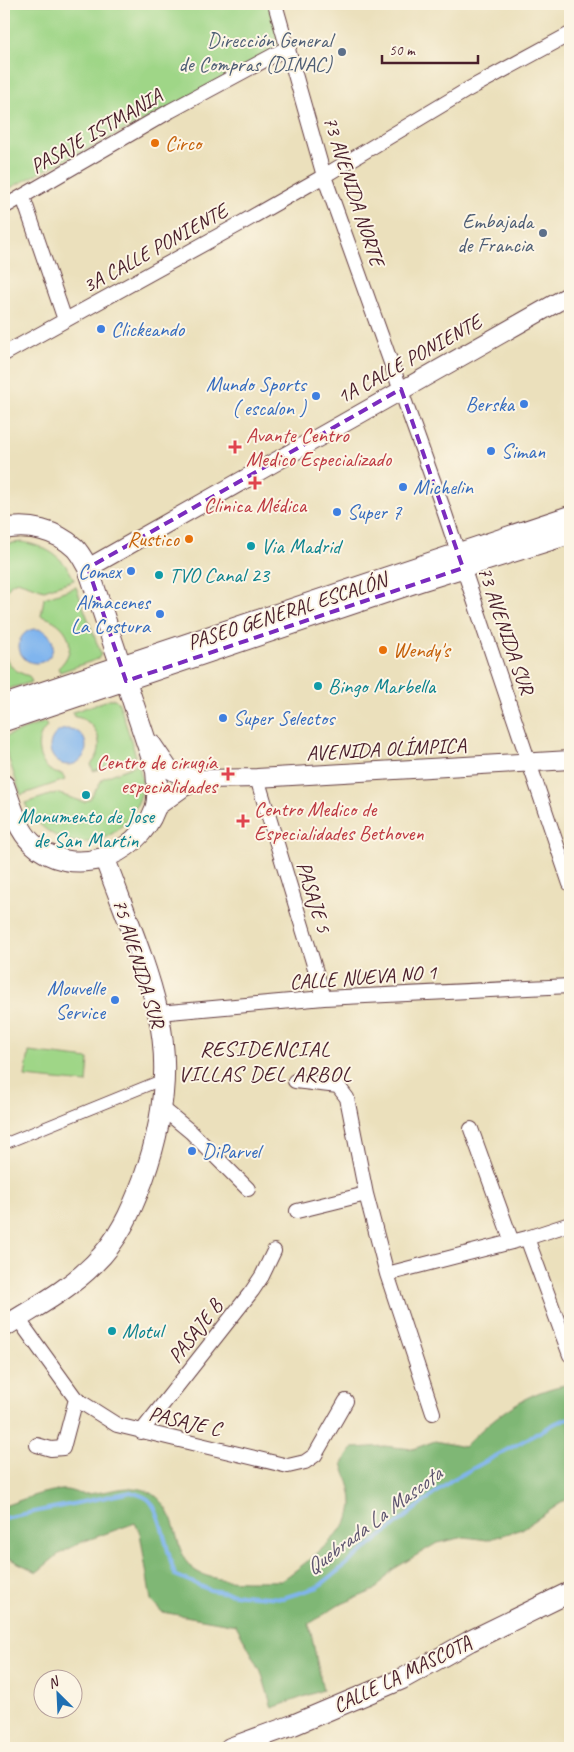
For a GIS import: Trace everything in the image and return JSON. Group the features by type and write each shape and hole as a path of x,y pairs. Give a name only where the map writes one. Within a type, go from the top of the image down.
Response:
{"main road":[{"name":"PASEO GENERAL ESCALÓN","path":"4,721 124,674 461,560 570,516"},
{"path":"4,529 19,526 53,533 75,548 88,568 156,771 156,808 144,829 124,848 105,859 80,864 52,858 31,842 20,825 4,785"},
{"name":"PASEO GENERAL ESCALÓN","path":"461,560 570,534"},
{"name":"PASEO GENERAL ESCALÓN","path":"4,705 124,674"},
{"name":"75 AVENIDA SUR","path":"4,1342 14,1327 94,1264 109,1248 124,1225 154,1150 162,1108 164,1079 158,1013 105,859"},
{"name":"CALLE LA MASCOTA","path":"230,1748 293,1725 402,1679 470,1641 570,1592"}],"street":[{"name":"73 AVENIDA NORTE","path":"275,4 324,176 401,390"},
{"name":"3A CALLE PONIENTE","path":"4,354 324,176 467,90 570,34"},
{"name":"PASAJE ISTMANIA","path":"4,207 170,111 288,47"},
{"path":"23,197 65,320"},
{"name":"1A CALLE PONIENTE","path":"88,568 570,295"},
{"name":"73 AVENIDA SUR","path":"401,390 461,560 570,884"},
{"name":"AVENIDA OLÍMPICA","path":"144,734 170,769 182,776 203,779 257,778 570,760"},
{"name":"PASAJE 5","path":"257,778 324,998"},
{"name":"AVENIDA OLÍMPICA","path":"156,808 184,787 203,779"},
{"name":"CALLE NUEVA NO 1","path":"158,1013 324,998 570,986"},
{"path":"4,1144 164,1079"},
{"path":"296,1081 338,1086 347,1098 366,1194 387,1274 434,1413"},
{"path":"162,1108 191,1132 248,1189"},
{"path":"471,1129 512,1242"},
{"path":"297,1211 366,1194"},
{"path":"387,1274 527,1238 570,1224"},
{"path":"527,1238 570,1355"},
{"name":"PASAJE B","path":"141,1432 252,1291 262,1276 274,1251"},
{"name":"PASAJE C","path":"14,1327 76,1399 117,1425 288,1466 305,1462 315,1455 346,1401"},
{"path":"37,1445 50,1449 63,1448 76,1399"}],"highlighted area":[{"path":"401,389 463,568 126,681 88,568"}],"green space":[{"path":"4,4 272,4 289,47 4,191"},
{"path":"22,542 39,546 60,559 74,580 44,590 17,581 11,584 4,594 4,544"},
{"path":"76,587 101,654 98,659 60,672 58,668 69,652 70,644 64,630 58,624 41,616 44,598"},
{"path":"4,652 13,668 29,676 32,682 4,690"},
{"path":"115,699 119,703 136,756 93,771 91,764 99,751 98,736 89,723 75,717 73,712"},
{"path":"45,722 47,727 39,740 40,756 48,769 54,773 62,774 65,780 21,795 4,745 4,737"},
{"path":"139,764 142,784 138,802 130,816 118,829 104,838 89,842 74,842 59,838 34,818 25,803 56,793 84,802 90,799 103,778"},
{"path":"29,1052 89,1059 87,1083 25,1077"},
{"path":"570,1384 570,1497 522,1529 487,1540 465,1537 437,1543 392,1570 375,1590 339,1605 309,1624 323,1690 272,1708 261,1671 236,1625 162,1612 151,1600 140,1533 135,1523 82,1542 59,1554 37,1572 4,1556 4,1506 47,1492 68,1490 84,1494 129,1488 149,1492 158,1498 171,1516 183,1555 192,1568 200,1573 222,1579 281,1581 321,1550 347,1520 351,1511 352,1499 342,1463 353,1448 384,1446 413,1449 435,1441 464,1447 487,1425 512,1406 539,1392"}],"water":[{"path":"36,629 43,630 48,634 52,639 52,653 48,658 43,662 36,663 29,662 24,658 20,653 19,646 20,639 24,634 29,630"},
{"path":"68,729 75,730 81,734 85,740 85,754 81,760 75,764 68,765 61,764 55,760 51,754 50,747 51,740 55,734 61,730"}],"waterway":[{"name":"Quebrada La Mascota","path":"4,1518 131,1492 143,1496 153,1506 161,1524 175,1575 210,1590 241,1595 283,1598 318,1587 450,1481 556,1423 570,1418"}],"place":[{"name":"Dirección General de Compras (DINAC)","path":"342,52"},
{"name":"Circo","path":"155,143"},
{"name":"Embajada de Francia","path":"543,233"},
{"name":"Clickeando","path":"101,329"},
{"name":"Mundo Sports ( escalon )","path":"316,396"},
{"name":"Berska","path":"524,404"},
{"name":"Avante Centro Medico Especializado","path":"235,447"},
{"name":"Siman","path":"491,451"},
{"name":"Clinica Médica","path":"255,483"},
{"name":"Michelin","path":"403,487"},
{"name":"Super 7","path":"337,512"},
{"name":"Rustico","path":"189,539"},
{"name":"Via Madrid","path":"251,546"},
{"name":"Comex","path":"131,571"},
{"name":"TVO Canal 23","path":"159,575"},
{"name":"Almacenes La Costura","path":"160,614"},
{"name":"Wendy's","path":"383,650"},
{"name":"Bingo Marbella","path":"318,686"},
{"name":"Super Selectos","path":"223,718"},
{"name":"Centro de cirugía especialidades","path":"228,774"},
{"name":"Monumento de Jose de San Martin","path":"86,795"},
{"name":"Centro Medico de Especialidades Bethoven","path":"243,821"},
{"name":"Mouvelle Service","path":"115,1000"},
{"name":"DiParvel","path":"192,1151"},
{"name":"Motul","path":"112,1331"}],"district":[{"name":"RESIDENCIAL VILLAS DEL ARBOL","path":"265,1060"}]}
